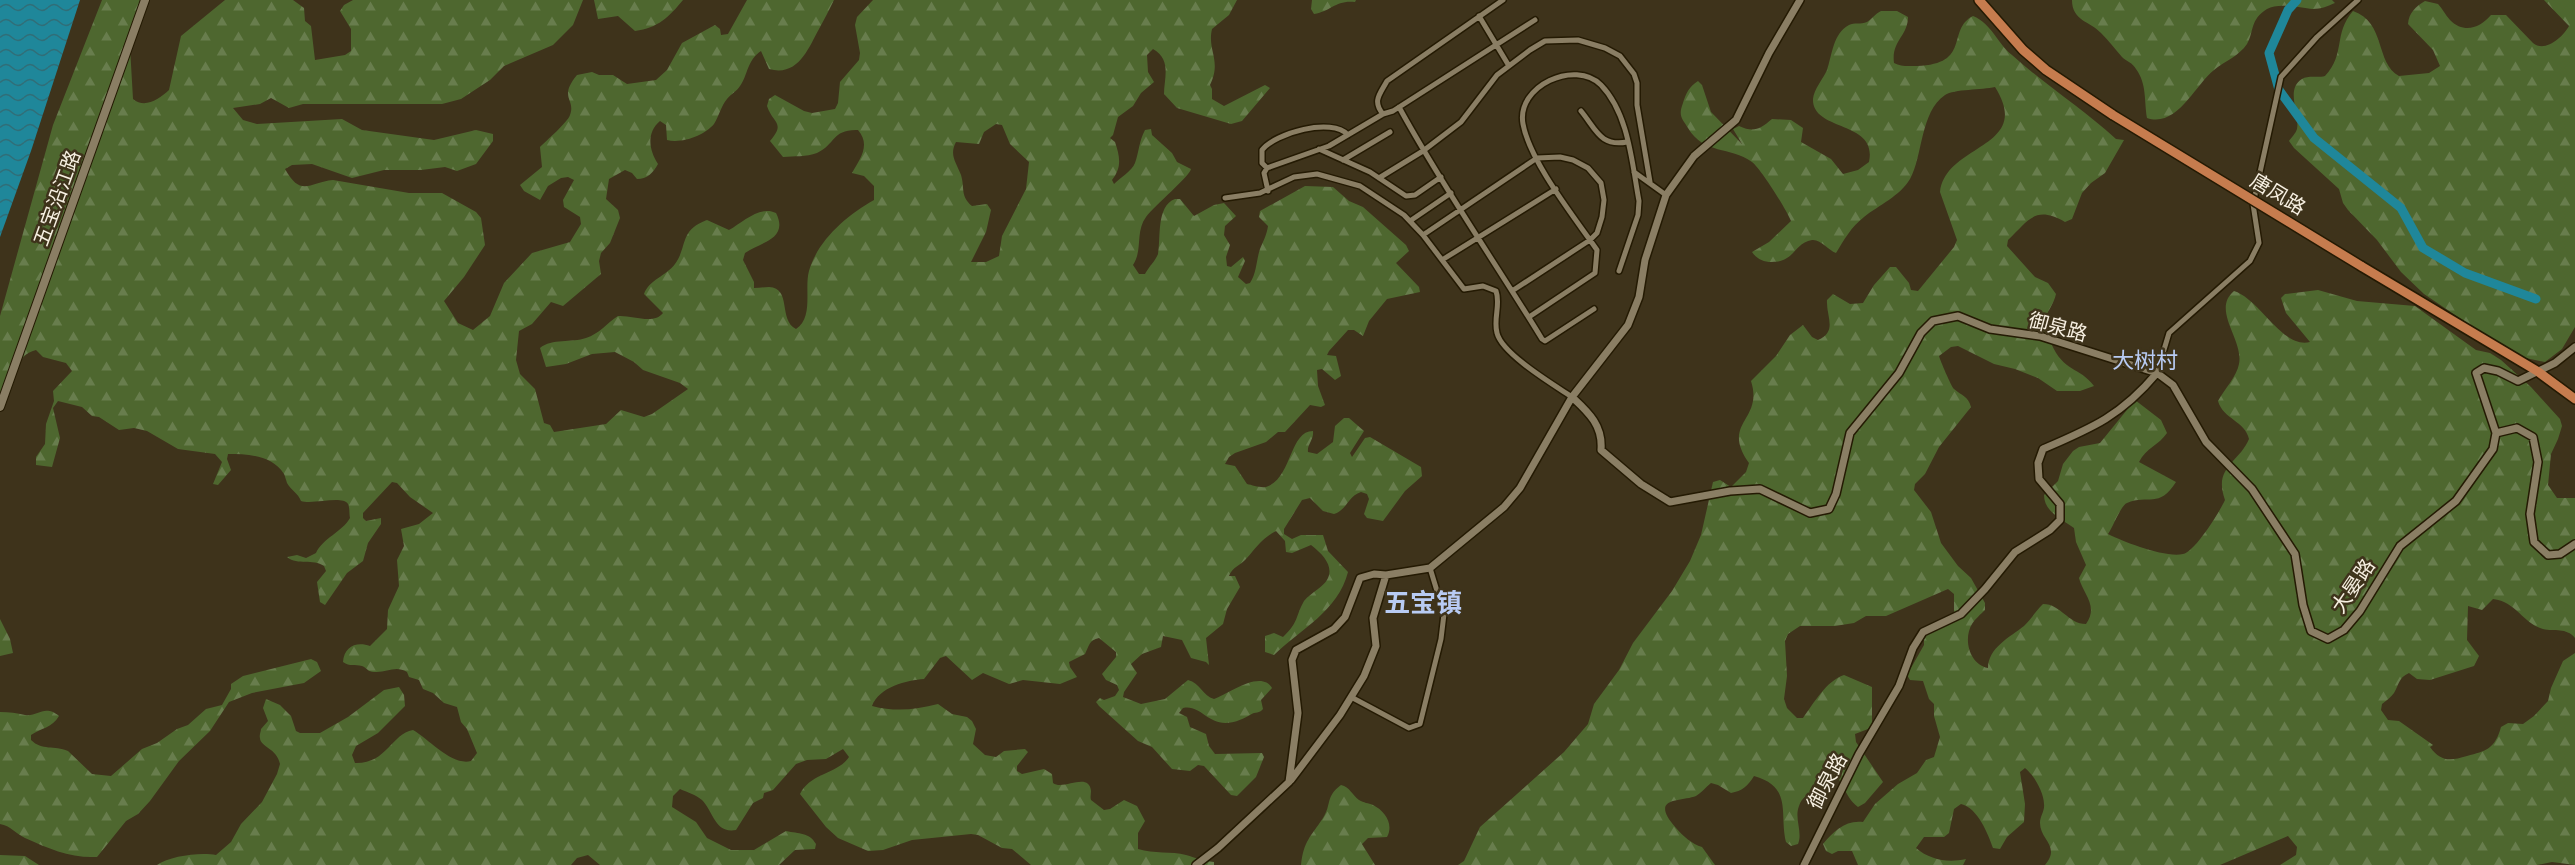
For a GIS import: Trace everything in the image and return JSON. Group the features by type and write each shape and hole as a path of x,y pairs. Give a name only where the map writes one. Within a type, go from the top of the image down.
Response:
{"highway":[{"name":"唐凤路","path":"1979,0 2023,50 2046,70 2113,115 2537,371 2575,399"}],"main road":[{"name":"五宝沿江路","path":"0,407 145,0"}],"street":[{"path":"1383,114 1376,100 1387,81 1503,0"},
{"path":"1289,782 1298,713 1292,660 1296,650 1334,629 1345,616 1360,578 1374,574 1386,575 1430,568 1520,488 1572,397 1629,325 1639,297 1645,260 1666,195 1694,156 1736,120 1769,53 1800,0"},
{"path":"2157,373 2169,333 2250,261 2259,243 2253,204 2282,77 2317,37 2358,0"},
{"path":"1479,16 1509,66"},
{"path":"1268,190 1264,173 1267,168 1319,150 1399,107 1535,20"},
{"path":"1379,178 1423,151 1461,122 1497,75 1545,41 1578,40 1605,48 1620,56 1630,66 1637,83 1637,105 1650,182"},
{"path":"1529,317 1595,273 1597,250 1537,158 1523,123 1526,104 1536,88 1552,79 1579,75 1599,83 1621,117 1639,201 1638,215 1619,271"},
{"path":"1399,107 1423,151 1442,177 1545,340 1594,309"},
{"path":"1581,111 1606,142 1614,144 1627,142"},
{"path":"1267,168 1262,163 1262,150 1279,137 1298,130 1336,127 1348,135"},
{"path":"1343,160 1390,132"},
{"path":"1319,150 1379,178 1406,196 1415,195 1442,177"},
{"path":"1424,235 1537,158 1573,160 1588,168 1600,183 1604,200 1597,233 1590,240 1512,291"},
{"path":"1634,172 1666,195"},
{"path":"1225,198 1268,190 1294,177 1317,174 1360,186 1410,221 1424,235 1464,289 1483,286 1496,291 1498,297 1497,333 1500,342 1529,369 1572,397"},
{"path":"1442,260 1556,189"},
{"path":"1410,221 1452,193"},
{"name":"御泉路","path":"1572,397 1594,418 1601,450 1641,484 1670,502 1730,491 1760,489 1810,513 1829,509 1836,494 1850,433 1899,373 1921,333 1933,321 1958,316 1990,329 2040,336 2157,373 2137,397 2097,426 2043,449 2038,463 2039,479 2060,504 2060,520 2050,530 2015,552 1961,614 1923,632 1913,648 1899,686 1859,754 1804,865"},
{"path":"2575,347 2555,363 2518,381 2498,371 2484,368 2476,373 2496,433 2517,428 2534,437 2538,462 2530,514 2534,542 2548,555 2560,554 2575,544"},
{"name":"大晏路","path":"2157,373 2173,385 2206,442 2252,489 2295,554 2303,605 2311,631 2328,639 2344,630 2360,611 2400,546 2456,501 2493,449 2496,433"},
{"path":"1351,697 1409,728 1420,724 1441,639 1444,614 1430,568"},
{"path":"1196,865 1218,848 1289,782 1351,697 1364,676 1376,646 1373,618 1386,575"}],"green space":[{"path":"102,0 145,0 129,30 133,99 147,103 169,90 181,36 225,0 293,0 304,8 305,21 311,26 315,60 345,55 351,51 351,29 340,11 344,5 353,0 583,0 573,25 553,45 504,66 490,80 461,99 442,104 303,104 289,108 271,98 260,104 233,108 243,120 257,124 342,119 362,130 434,140 476,130 493,134 493,141 476,164 457,171 445,167 421,170 384,170 352,178 312,164 292,165 285,169 301,186 333,180 409,193 442,193 476,212 481,218 485,245 464,277 444,301 458,323 473,330 490,316 504,283 532,253 570,242 581,224 580,217 564,207 563,200 574,180 568,177 561,178 548,186 540,200 524,191 520,185 542,167 540,147 570,115 571,105 568,94 571,83 577,75 592,72 599,75 613,75 627,84 656,80 667,70 682,43 715,25 720,29 721,35 728,34 747,0 834,0 806,53 795,65 788,69 769,69 761,51 750,63 743,82 725,102 710,128 693,138 673,141 667,140 666,125 660,121 653,131 650,142 658,164 652,173 647,177 637,179 625,170 609,179 606,199 618,210 620,218 610,243 601,253 599,261 601,274 563,306 551,302 532,324 519,331 516,360 520,374 535,389 544,423 550,425 554,432 606,424 621,410 644,417 688,389 680,383 643,370 634,362 615,352 592,354 566,364 546,367 540,348 550,343 591,336 618,316 648,319 659,317 663,313 644,294 646,289 675,264 685,239 692,229 707,220 729,230 758,213 770,211 776,213 779,229 776,234 745,253 743,260 754,282 754,288 776,289 783,298 787,319 791,325 796,329 802,324 807,310 808,278 813,260 834,230 853,213 874,200 874,186 864,176 852,173 864,147 864,141 858,130 839,134 817,153 783,157 770,141 778,126 767,106 769,99 775,95 812,113 835,109 838,103 840,82 859,60 855,25 857,17 873,0 1237,0 1229,15 1212,29 1211,44 1215,69 1210,85 1212,99 1224,106 1265,85 1270,88 1242,121 1231,124 1177,108 1164,94 1165,64 1159,53 1153,49 1147,55 1148,72 1154,82 1141,93 1133,106 1118,117 1110,138 1115,142 1119,157 1119,166 1112,180 1114,184 1133,166 1145,130 1151,129 1152,135 1172,153 1177,162 1191,169 1146,217 1133,265 1139,274 1145,274 1156,259 1162,215 1169,203 1175,199 1180,199 1194,216 1214,205 1224,203 1236,216 1225,226 1224,235 1230,245 1226,257 1227,266 1231,267 1243,257 1245,261 1238,277 1246,284 1250,283 1254,275 1268,226 1259,217 1260,211 1305,186 1333,187 1349,201 1363,207 1406,245 1409,251 1396,263 1419,287 1420,292 1387,299 1369,321 1363,336 1354,330 1348,330 1329,351 1327,355 1336,356 1341,376 1335,380 1322,369 1317,370 1318,386 1325,405 1321,407 1310,405 1285,432 1278,432 1266,442 1235,453 1225,464 1235,466 1247,484 1266,487 1281,475 1294,447 1305,433 1313,431 1308,452 1317,454 1333,442 1335,426 1344,418 1349,418 1364,431 1350,453 1352,457 1365,438 1370,437 1421,467 1422,476 1405,491 1383,521 1367,518 1364,514 1369,499 1367,494 1361,492 1334,514 1323,511 1310,498 1302,500 1284,529 1284,534 1292,539 1301,535 1323,535 1328,551 1348,572 1343,586 1327,609 1274,655 1265,652 1265,636 1274,633 1283,637 1288,632 1304,601 1324,583 1329,572 1329,566 1322,555 1311,545 1292,553 1286,552 1285,541 1276,531 1263,540 1230,573 1229,576 1235,576 1240,587 1227,609 1223,624 1206,638 1209,665 1191,658 1182,640 1163,636 1161,647 1142,654 1131,664 1137,673 1123,697 1141,704 1165,699 1188,680 1214,699 1253,682 1267,683 1272,688 1261,700 1262,711 1237,721 1217,722 1191,708 1183,708 1179,713 1187,717 1190,727 1206,734 1209,746 1215,754 1262,753 1264,757 1256,777 1237,796 1231,795 1204,766 1198,765 1190,771 1172,769 1152,747 1138,741 1099,706 1096,702 1100,698 1104,700 1115,696 1119,690 1117,685 1106,680 1102,674 1116,657 1116,652 1099,638 1091,642 1085,654 1069,662 1077,677 1060,684 1023,680 1009,684 983,673 972,680 946,656 940,658 924,679 902,683 887,689 872,706 905,710 938,704 952,714 967,717 976,729 973,744 985,755 996,757 1004,751 1025,749 1028,752 1017,766 1017,771 1022,774 1044,769 1052,774 1053,783 1057,785 1086,782 1091,791 1091,800 1104,810 1124,800 1137,806 1145,821 1138,833 1138,849 1186,855 1214,862 1214,865 1031,865 1012,849 1002,848 978,835 971,834 912,840 883,850 868,851 838,838 826,827 800,794 810,782 844,763 849,757 843,749 826,759 807,760 796,764 773,790 764,793 763,798 753,803 736,830 723,829 702,800 697,797 680,789 673,796 672,807 696,822 707,838 731,850 754,850 786,831 807,835 816,844 815,849 795,850 779,865 600,865 588,855 577,858 571,865 157,865 185,855 216,855 231,842 241,824 262,802 280,764 276,754 263,744 260,737 261,729 268,721 263,708 266,699 280,705 291,716 296,731 320,733 348,717 384,690 399,687 404,695 405,706 378,733 356,746 352,755 355,763 374,759 399,737 413,730 456,760 471,761 477,753 467,729 461,722 457,707 444,703 433,693 423,689 419,680 409,677 403,670 372,672 362,666 343,662 346,652 352,646 360,644 370,646 387,629 388,610 399,586 397,560 404,546 401,529 419,524 433,513 410,497 397,483 392,482 363,513 366,521 381,518 381,524 368,543 363,561 347,573 325,605 320,602 317,582 326,571 324,566 315,562 291,560 287,557 297,555 306,558 316,553 323,543 347,523 350,518 348,504 340,500 301,501 279,468 266,459 251,455 228,454 227,459 231,470 218,485 213,484 222,462 215,454 178,449 147,431 134,428 119,430 99,417 92,416 82,407 58,401 53,408 60,438 52,467 36,465 36,457 45,444 46,424 54,401 53,391 72,371 66,363 43,357 36,350 29,353 20,362 12,388 0,405 0,316 53,125","holes":["996,124 1002,125 1010,144 1029,162 1026,189 1002,236 999,256 986,262 971,262 986,232 991,210 987,204 972,206 966,199 953,151 956,142 979,144 984,132"]},
{"path":"594,0 683,0 662,21 643,30 635,31 618,16 598,19"},
{"path":"1312,0 1356,0 1338,4 1314,14 1311,9"},
{"path":"2072,0 2332,0 2335,3 2316,9 2283,6 2267,9 2255,21 2244,48 2214,70 2176,111 2167,117 2158,119 2147,118 2144,86 2135,67 2122,57 2097,29 2078,17"},
{"path":"2544,0 2575,0 2575,327 2562,349 2545,362 2521,357 2501,346 2424,294 2401,272 2377,240 2348,210 2343,203 2339,189 2289,141 2297,129 2294,89 2297,83 2304,78 2325,76 2335,60 2343,28 2353,11 2363,16 2371,24 2386,62 2399,76 2429,73 2440,66 2433,50 2408,24 2413,11 2425,1 2438,4 2450,20 2466,28 2477,26 2491,15 2506,15 2533,43 2543,46 2558,39 2569,26"},
{"path":"1881,11 1897,11 1908,17 1895,49 1894,63 1902,66 1917,66 1934,64 1945,59 1956,46 1965,22 1973,16 1980,19 2007,50 2025,66 2116,139 2124,140 2105,173 2082,193 2072,219 2065,222 2046,215 2033,217 2008,240 2007,246 2035,277 2048,283 2056,294 2045,320 2046,332 2061,360 2083,375 2094,386 2080,391 2057,391 2038,378 1994,364 1958,346 1951,347 1939,356 1954,389 1966,398 1971,407 1939,447 1925,474 1915,484 1914,490 1931,512 1941,543 1958,566 1971,578 1985,603 1985,610 1976,618 1969,630 1968,643 1976,662 1988,668 1996,649 2024,626 2043,604 2055,607 2080,623 2086,624 2090,618 2091,606 2079,578 2086,565 2076,542 2074,528 2050,511 2044,495 2058,481 2063,464 2073,451 2079,447 2100,443 2135,400 2161,420 2167,433 2145,453 2139,462 2176,482 2159,498 2127,503 2108,534 2145,548 2175,555 2188,552 2207,530 2225,500 2222,480 2225,473 2249,439 2243,428 2224,412 2218,401 2239,364 2237,345 2226,307 2234,291 2253,303 2290,338 2300,342 2310,342 2286,313 2281,298 2285,294 2318,290 2357,301 2415,306 2476,350 2490,353 2501,360 2531,387 2560,419 2562,426 2551,454 2548,485 2557,498 2575,498 2575,638 2568,632 2547,630 2536,626 2514,608 2501,601 2493,599 2482,610 2468,606 2467,640 2479,656 2474,666 2430,680 2417,679 2409,673 2403,677 2394,693 2382,704 2381,710 2388,720 2399,721 2433,745 2430,747 2442,758 2456,759 2474,754 2493,745 2501,727 2508,723 2523,724 2534,716 2548,701 2563,661 2575,653 2575,865 2552,862 2537,865 2280,865 2296,855 2297,847 2288,836 2220,865 2045,865 2051,853 2040,823 2044,800 2038,784 2025,768 2020,772 2025,804 2024,822 2007,837 2000,849 1993,848 1977,816 1967,806 1961,804 1954,809 1949,833 1944,837 1924,837 1916,848 1939,860 1966,859 1963,865 1858,865 1852,851 1838,851 1832,854 1826,851 1823,844 1831,835 1840,827 1863,822 1875,804 1898,784 1917,773 1926,760 1934,757 1940,737 1934,716 1934,704 1929,699 1923,681 1910,680 1907,675 1924,645 1924,632 1950,619 1954,612 1954,594 1948,589 1886,616 1866,616 1854,623 1835,626 1800,626 1788,634 1785,641 1787,676 1784,699 1787,708 1797,718 1803,718 1826,687 1844,675 1872,687 1872,724 1868,729 1855,734 1856,742 1883,782 1865,803 1858,807 1849,798 1833,773 1827,769 1821,773 1818,788 1805,797 1799,806 1798,844 1791,846 1786,842 1782,802 1779,794 1766,781 1754,776 1744,788 1735,792 1731,793 1711,783 1696,796 1676,800 1666,805 1668,818 1676,828 1688,839 1702,847 1715,865 1458,865 1464,861 1480,827 1564,752 1588,724 1594,704 1619,670 1633,643 1672,591 1690,561 1701,535 1713,482 1720,480 1731,487 1746,472 1749,463 1741,449 1739,439 1740,430 1752,405 1751,381 1776,356 1790,335 1803,325 1812,337 1818,340 1828,332 1830,323 1827,300 1833,294 1850,304 1863,303 1874,285 1890,267 1896,267 1909,283 1911,290 1918,291 1954,247 1957,240 1940,192 1946,176 1957,164 1996,135 2004,123 2004,107 1995,87 1949,93 1937,103 1926,123 1914,169 1906,185 1859,221 1836,253 1818,241 1812,240 1801,245 1785,259 1772,262 1760,260 1752,252 1769,242 1791,221 1779,199 1752,162 1744,157 1709,146 1694,137 1681,117 1687,93 1698,81 1702,85 1711,112 1742,144 1733,129 1739,126 1757,129 1772,119 1791,120 1803,128 1801,142 1831,159 1843,174 1858,170 1869,162 1869,149 1864,139 1855,132 1823,117 1815,109 1813,99 1827,70 1840,33 1851,24 1867,22"},
{"path":"0,619 10,639 13,653 0,656"},
{"path":"311,659 317,662 321,671 304,683 252,693 229,702 210,731 179,761 150,801 138,814 126,821 97,857 60,852 25,838 0,824 0,712 25,715 45,711 54,713 59,716 56,720 31,735 31,740 39,746 68,751 92,774 111,776 142,749 188,725 206,709 222,705 231,689 231,684 243,676"},
{"path":"1341,785 1347,787 1359,800 1373,805 1387,818 1389,832 1387,837 1368,838 1362,844 1375,865 1301,865 1306,844 1326,813 1333,793"},
{"path":"0,855 25,856 39,865 0,865"}],"water":[{"path":"0,0 80,0 31,151 0,237"}],"waterway":[{"path":"2297,0 2288,10 2269,53 2279,90 2314,138 2401,208 2423,248 2465,273 2536,299"}],"district":[{"name":"大树村","path":"2145,360"},
{"name":"五宝镇","path":"1423,603"}]}
